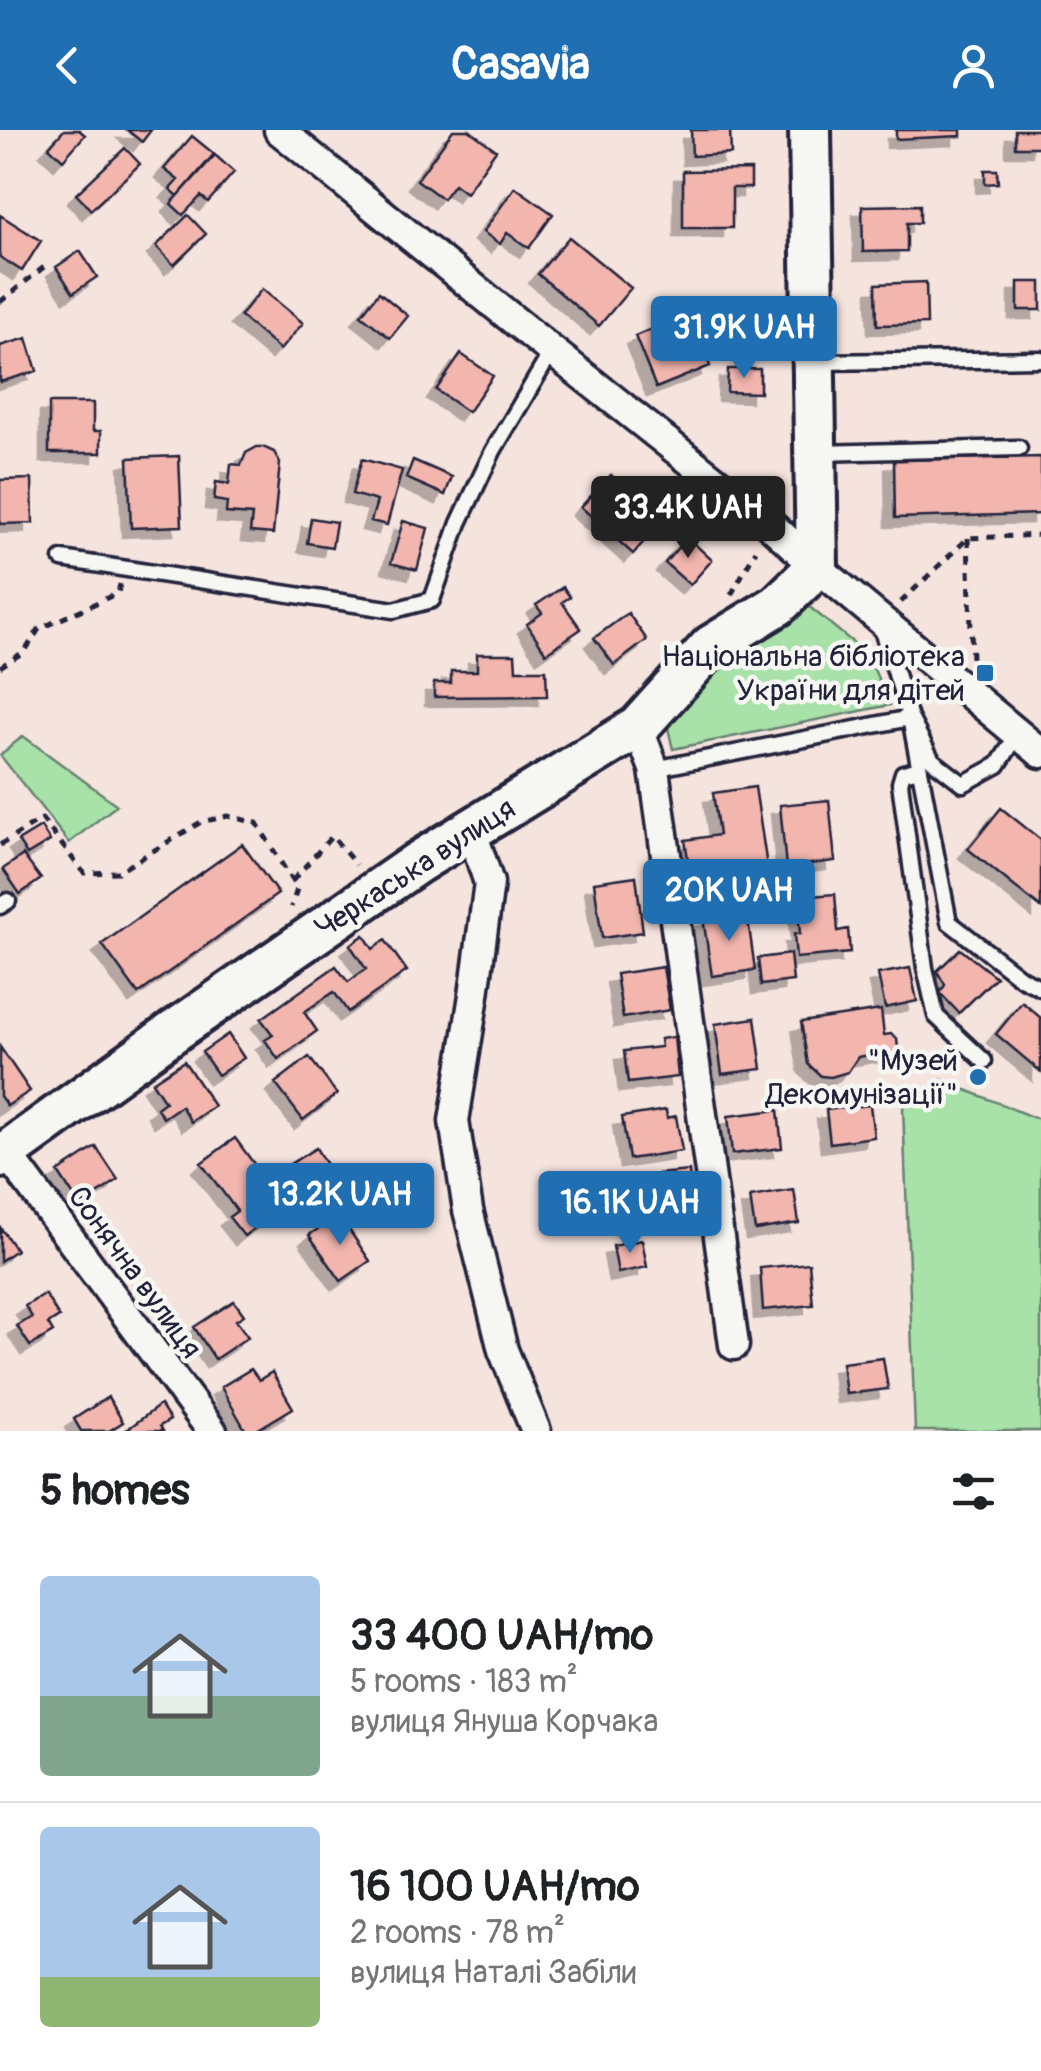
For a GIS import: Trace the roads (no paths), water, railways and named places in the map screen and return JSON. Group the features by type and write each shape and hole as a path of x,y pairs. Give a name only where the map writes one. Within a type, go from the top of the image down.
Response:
{"street":[{"path":"278,130 766,522 816,567 889,612 1041,753"},
{"path":"810,130 816,567"},
{"name":"Черкаська вулиця","path":"2,1150 416,863 638,726 711,646 778,605 816,567"},
{"path":"638,726 654,769 734,1346"},
{"path":"471,829 489,883 454,1121 468,1210 502,1350 536,1431"},
{"name":"Сонячна вулиця","path":"2,1150 212,1431"}],"lane":[{"path":"62,559 394,610 432,600 459,524 493,451 552,352"},
{"path":"814,362 1041,359"},
{"path":"816,453 1020,448"},
{"path":"889,612 949,922 1021,978 1041,988"},
{"path":"910,718 932,760 963,784 998,765 1018,734"},
{"path":"654,769 910,718"},
{"path":"920,769 904,772 900,783 925,968 936,1016 984,1061"}],"place":[{"name":"Національна бібліотека України для дітей","path":"985,673"},
{"name":"\"Музей Декомунізації\"","path":"978,1077"}]}
